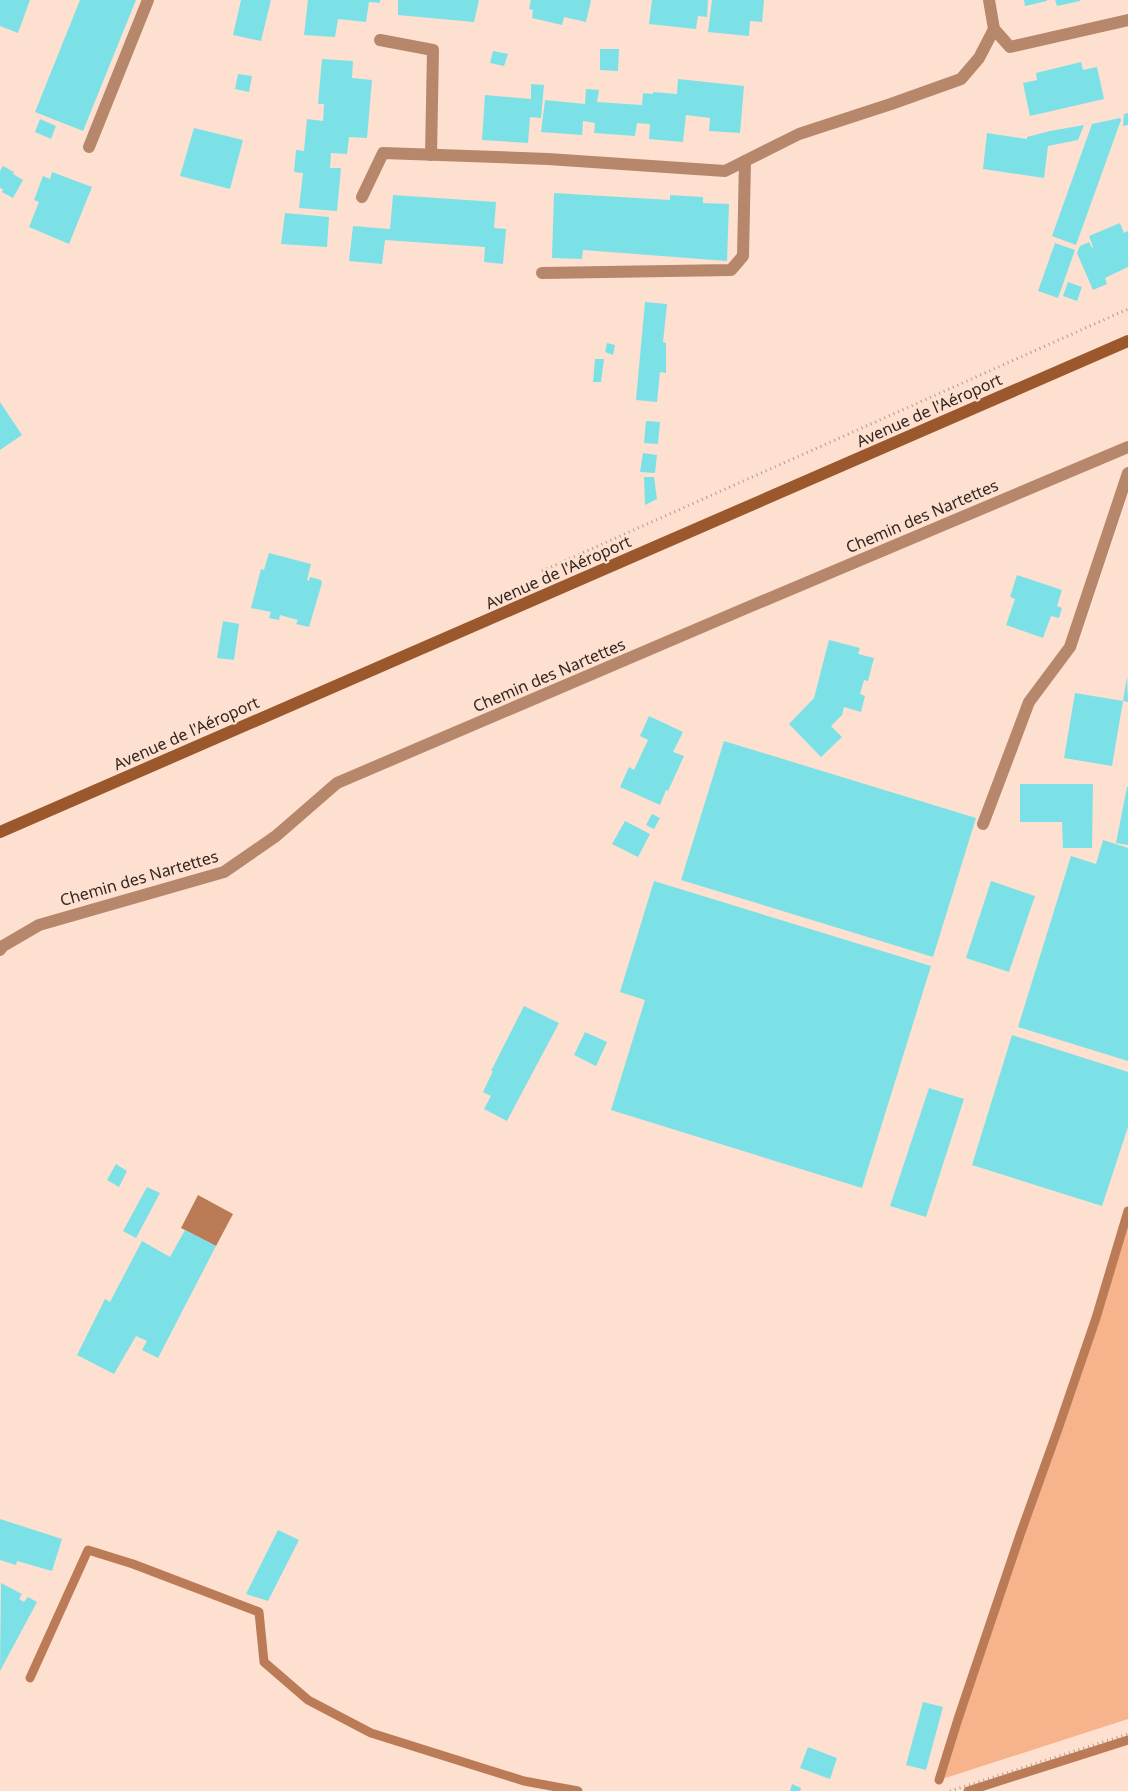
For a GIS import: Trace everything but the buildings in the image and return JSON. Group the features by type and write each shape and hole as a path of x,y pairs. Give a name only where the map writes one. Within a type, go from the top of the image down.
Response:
{"main road":[{"name":"Avenue de l'Aéroport","path":"0,832 1128,341"}],"street":[{"path":"89,147 148,0"},
{"path":"989,0 994,29 1010,47 1128,20"},
{"path":"362,197 383,154 548,159 725,171 799,134 961,79 979,58 994,29"},
{"path":"380,40 433,50 431,155"},
{"path":"542,273 731,270 743,256 745,160"},
{"name":"Chemin des Nartettes","path":"0,950 3,946 39,925 224,872 276,836 337,783 1128,447"},
{"path":"983,824 1029,702 1070,647 1128,473"}],"path":[{"path":"950,1791 1128,1734"}],"shaded area":[{"path":"198,1195 233,1214 216,1246 181,1228"},
{"path":"1128,1213 1128,1719 939,1780 1021,1532 1058,1429"}],"waterway":[{"path":"939,1780 1021,1532 1096,1318 1128,1211"},
{"path":"30,1678 88,1550 133,1564 259,1612 264,1662 308,1700 371,1733 524,1781 578,1791"},
{"path":"968,1791 1128,1740"}]}
